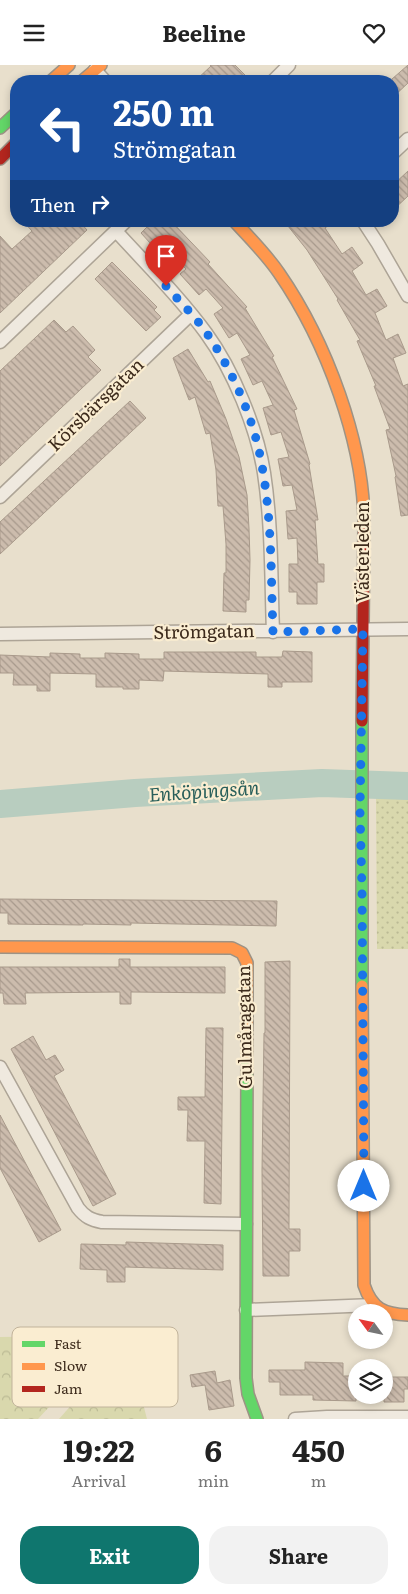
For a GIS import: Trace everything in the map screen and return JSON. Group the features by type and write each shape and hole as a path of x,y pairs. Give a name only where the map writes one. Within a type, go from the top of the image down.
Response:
{"street":[{"path":"58,75 69,65"},
{"path":"279,75 289,65"},
{"path":"0,128 10,119"},
{"path":"0,159 10,149"},
{"path":"0,342 120,227"},
{"name":"Västerleden","path":"239,227 264,255 296,299 326,358 344,410 358,463 364,505 360,811 364,1285 367,1295 373,1304"},
{"path":"367,227 408,296"},
{"path":"116,231 207,334 224,361 239,393 253,429 263,471 269,522 273,632"},
{"name":"Körsbärsgatan","path":"0,497 191,314"},
{"name":"Strömgatan","path":"0,634 408,629"},
{"name":"Gulmåragatan","path":"0,947 232,948 242,953 247,963 246,1378 248,1394 257,1419"},
{"path":"0,1067 84,1216 92,1221 102,1222 246,1224"},
{"path":"246,1310 348,1306"},
{"path":"393,1314 408,1315"},
{"path":"295,1419 408,1417"}],"green space":[{"path":"376,796 408,797 408,949 377,949"},
{"path":"0,1337 12,1337 12,1407 49,1407 38,1419 0,1419"},
{"path":"70,1407 144,1407 147,1419 59,1419"}],"water":[{"path":"382,782 408,784 408,799 383,797"}],"building":[{"path":"235,65 245,75 201,75 211,66"},
{"path":"408,65 408,83 399,91 399,75 397,75"},
{"path":"408,171 408,196 399,204 399,179"},
{"path":"28,227 84,227 87,230 0,313 0,236 12,249 32,231"},
{"path":"147,227 177,227 210,262 208,264 247,307 245,308 274,356 272,357 297,409 294,410 310,464 318,520 315,520 318,564 324,564 324,582 317,582 317,604 297,604 297,592 289,592 289,564 298,564 297,538 288,539 286,511 297,510 292,485 283,486 278,459 289,457 281,432 271,435 263,408 273,405 262,381 253,385 241,359 250,355 237,333 229,338 214,314 223,308 206,289 199,295 180,274 186,269 167,248 160,254 141,233"},
{"path":"289,227 326,227 325,228 342,254 352,247 363,263 352,271 366,295 377,289 387,306 375,313 386,340 398,334 406,353 393,358 403,386 408,384 408,515 401,516 396,476 386,430 390,429 374,386 376,386 357,341 360,340 338,299 307,250"},
{"path":"112,262 157,307 154,310 161,317 146,331 95,279"},
{"path":"54,320 66,332 73,326 95,350 88,357 101,370 0,466 0,371"},
{"path":"188,349 208,382 210,381 239,457 247,495 249,528 249,600 246,600 246,612 223,611 226,544 223,506 218,506 216,470 210,433 206,434 195,397 189,400 173,358"},
{"path":"130,401 146,418 0,554 0,522"},
{"path":"283,651 312,652 312,682 282,682 282,687 268,687 268,674 164,671 163,681 139,680 139,689 123,689 123,687 96,687 96,674 50,673 50,691 37,691 37,685 13,685 14,673 0,673 0,655 50,657 50,653 80,654 80,658 105,658 105,653 139,654 139,659 164,659 164,652 256,652 256,657 282,657"},
{"path":"0,899 277,901 276,926 131,923 131,925 8,924 8,913 0,913"},
{"path":"119,959 130,959 130,967 225,967 225,993 131,992 131,1004 120,1004 120,992 25,993 26,1004 4,1004 3,993 0,993 0,967 119,967"},
{"path":"290,961 289,1229 300,1229 300,1251 289,1251 289,1276 263,1276 262,1170 265,962"},
{"path":"206,1028 223,1028 221,1204 204,1203 205,1141 187,1141 188,1110 178,1110 178,1097 205,1097"},
{"path":"33,1036 46,1060 55,1055 64,1070 54,1076 116,1194 93,1206 11,1049"},
{"path":"0,1115 61,1230 39,1242 0,1168"},
{"path":"126,1242 223,1245 223,1270 125,1267 125,1282 107,1282 107,1270 80,1269 81,1244 126,1245"},
{"path":"305,1362 343,1363 343,1376 348,1376 348,1401 313,1400 313,1395 280,1395 280,1382 269,1382 269,1370 305,1370"},
{"path":"215,1371 217,1383 230,1380 234,1406 209,1410 205,1385 192,1387 190,1375"},
{"path":"393,1377 408,1377 408,1389 404,1389 404,1402 393,1402"}],"waterway":[{"name":"Enköpingsån","path":"0,804 135,793 322,783 408,786"}],"traffic: fast":[{"path":"0,128 10,119"},
{"path":"362,721 362,986"},
{"path":"247,1057 246,1378 248,1394 257,1419"}],"traffic: slow":[{"path":"58,75 69,65"},
{"path":"89,75 101,65"},
{"path":"239,227 279,273 296,300 327,361 340,394 358,462 363,495 364,527"},
{"path":"0,947 232,948 242,953 247,963 247,1057"},
{"path":"362,986 364,1285 371,1300 380,1309 408,1315"}],"traffic: jam":[{"path":"0,159 10,149"},
{"path":"362,721 364,527"}],"route":[{"path":"166,286 207,334 224,361 253,429 263,471 269,522 273,632 363,629 360,811 364,1186"}]}
